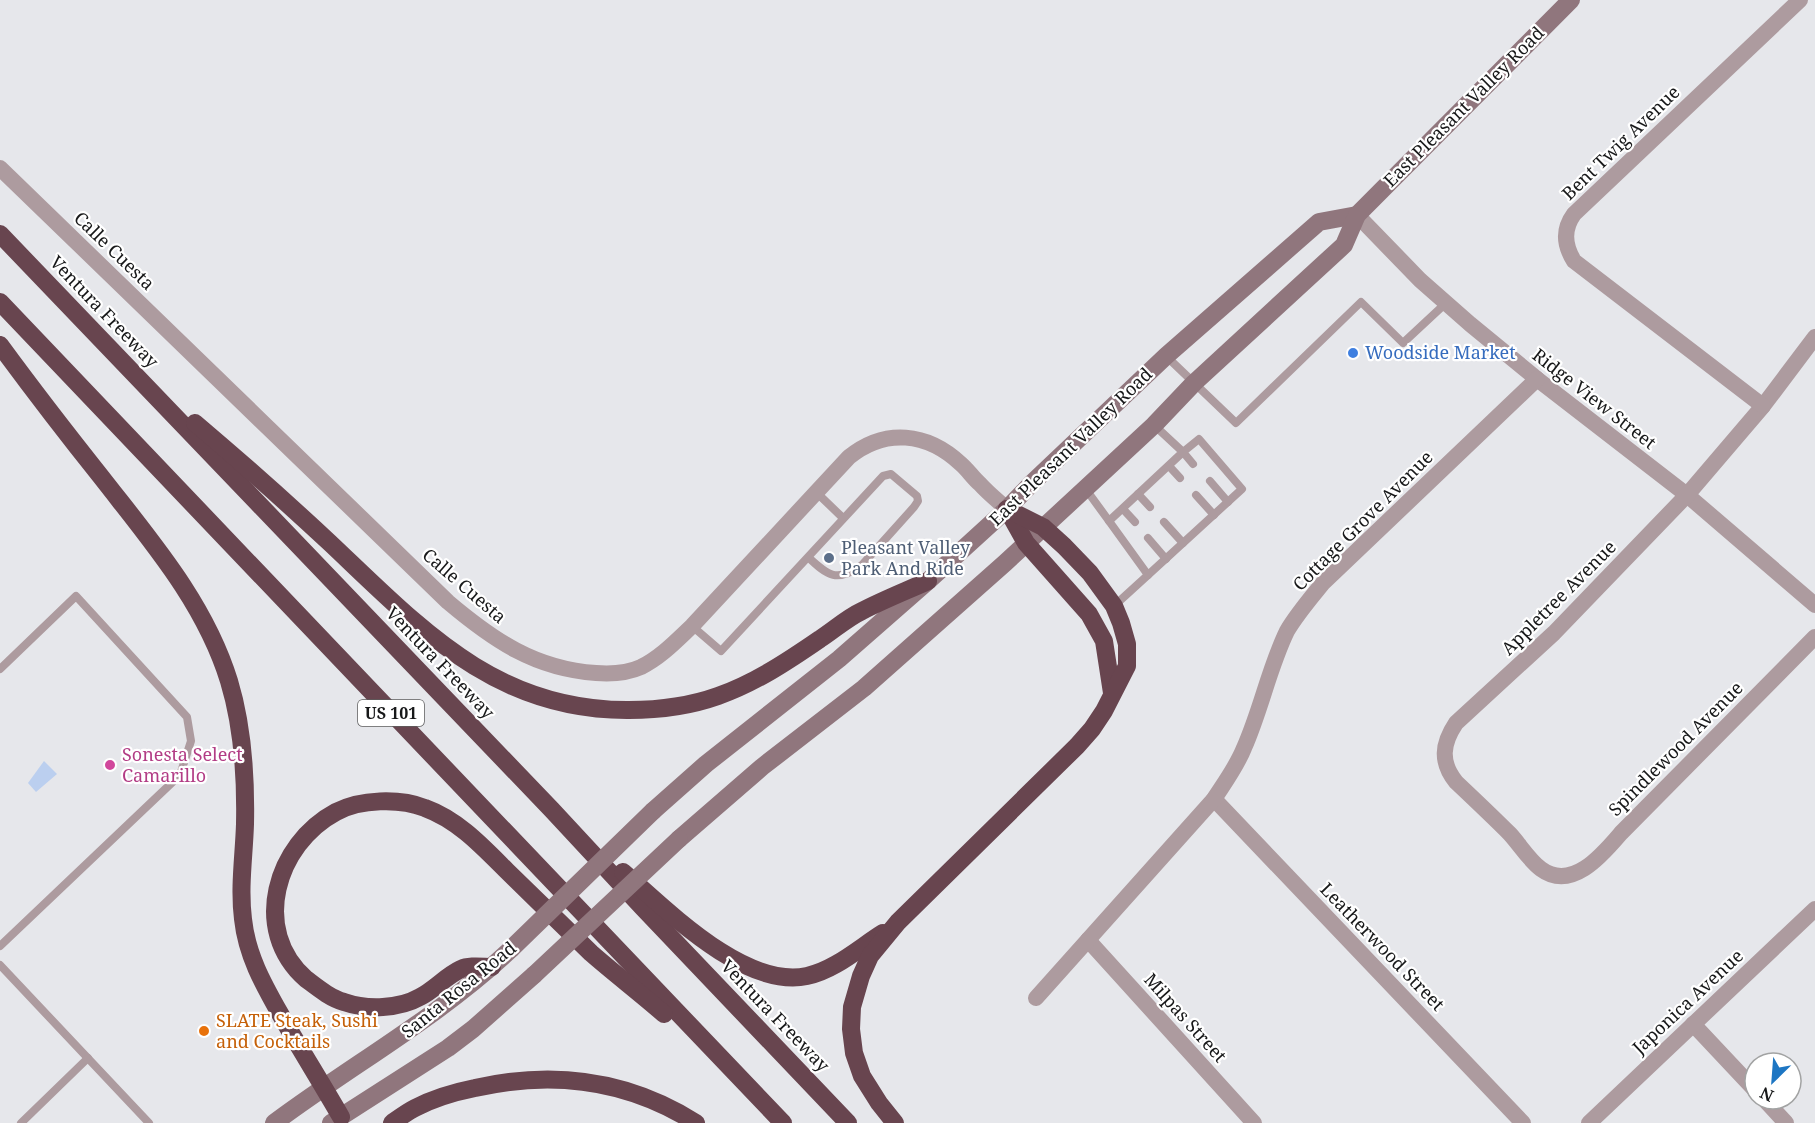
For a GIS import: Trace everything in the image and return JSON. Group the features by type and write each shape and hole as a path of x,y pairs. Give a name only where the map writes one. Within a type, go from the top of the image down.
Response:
{"highway":[{"name":"Ventura Freeway","path":"0,234 552,810 848,1123"},
{"name":"US 101","path":"0,302 783,1123"},
{"path":"0,345 174,572 196,607 216,647 229,681 242,747 245,804 241,867 243,920 248,947 258,975 324,1088 336,1120"},
{"path":"117,357 270,487 393,602 444,646 481,672 516,689 547,699 580,707 646,710 679,706 716,697 755,680 803,651 861,611 928,581"},
{"path":"895,1123 862,1076 854,1053 851,1029 852,1007 861,976 870,956 898,922 1077,746 1104,711 1127,666 1127,644 1114,606 1075,557 1043,527 1007,509"},
{"path":"1007,509 1026,543 1089,614 1104,641 1112,693"},
{"path":"492,967 463,968 419,998 382,1006 344,1002 320,991 296,969 282,946 275,921 276,894 283,871 292,853 316,826 337,811 360,804 384,801 405,802 440,814 458,825 593,954 733,1071"},
{"path":"552,810 698,935 735,961 756,971 790,977 806,976 836,964 898,922"},
{"path":"392,1123 414,1108 451,1093 496,1083 541,1078 593,1082 636,1094 671,1107 696,1123"}],"main road":[{"name":"East Pleasant Valley Road","path":"679,839 754,773 864,688 1154,425 1194,383 1344,245 1357,215 1571,0"},
{"name":"East Pleasant Valley Road","path":"653,811 706,764 839,659 928,581 1007,509 1030,484 1166,356 1319,222 1357,215"},
{"name":"Santa Rosa Road","path":"274,1123 426,1019 492,967 653,811"},
{"name":"Santa Rosa Road","path":"336,1120 448,1048 473,1029 679,839"}],"street":[{"name":"Bent Twig Avenue","path":"1763,406 1574,261 1568,251 1566,230 1574,214 1800,0"},
{"name":"Calle Cuesta","path":"0,168 448,602 496,639 539,662 576,671 610,674 640,668 667,650 692,626 849,457 862,446 882,439 902,436 921,439 962,464 981,486 1007,509"},
{"name":"Ridge View Street","path":"1357,215 1420,280 1446,303 1537,379 1687,495 1815,605"},
{"name":"Appletree Avenue","path":"1558,876 1541,868 1456,782 1445,762 1444,748 1448,735 1456,723 1554,633 1687,495 1763,406 1815,337"},
{"name":"Cottage Grove Avenue","path":"1036,998 1214,798 1230,776 1244,750 1278,651 1288,629 1323,583 1537,379"},
{"name":"Spindlewood Avenue","path":"1558,876 1577,873 1600,856 1815,637"},
{"name":"Leatherwood Street","path":"1214,798 1523,1123"},
{"name":"Japonica Avenue","path":"1589,1123 1815,909"},
{"name":"Milpas Street","path":"1088,940 1254,1123"},
{"path":"1693,1024 1743,1077"},
{"path":"1775,1111 1786,1123"}],"lane":[{"path":"1166,356 1236,423 1361,302 1402,343 1446,303"},
{"path":"1154,425 1194,464"},
{"path":"1109,521 1199,439 1242,489 1114,606"},
{"path":"1169,466 1180,478"},
{"path":"692,626 721,651 808,556 843,518 886,474 896,477 918,499 917,504 862,565 851,572 838,575 827,574 808,556"},
{"path":"1210,481 1228,502"},
{"path":"1085,488 1148,575"},
{"path":"816,492 843,518"},
{"path":"1138,494 1150,507"},
{"path":"1196,495 1214,515"},
{"path":"1123,509 1135,522"},
{"path":"1164,522 1184,543"},
{"path":"1148,538 1166,559"},
{"path":"0,669 76,596 187,717 191,741 180,775 0,946"},
{"path":"0,965 149,1123"},
{"path":"21,1123 88,1058"}],"water":[{"path":"44,761 57,774 36,792 28,783"}],"place":[{"name":"Woodside Market","path":"1353,353"},
{"name":"Pleasant Valley Park And Ride","path":"829,558"},
{"name":"Sonesta Select Camarillo","path":"110,765"},
{"name":"SLATE Steak, Sushi and Cocktails","path":"204,1031"}]}
